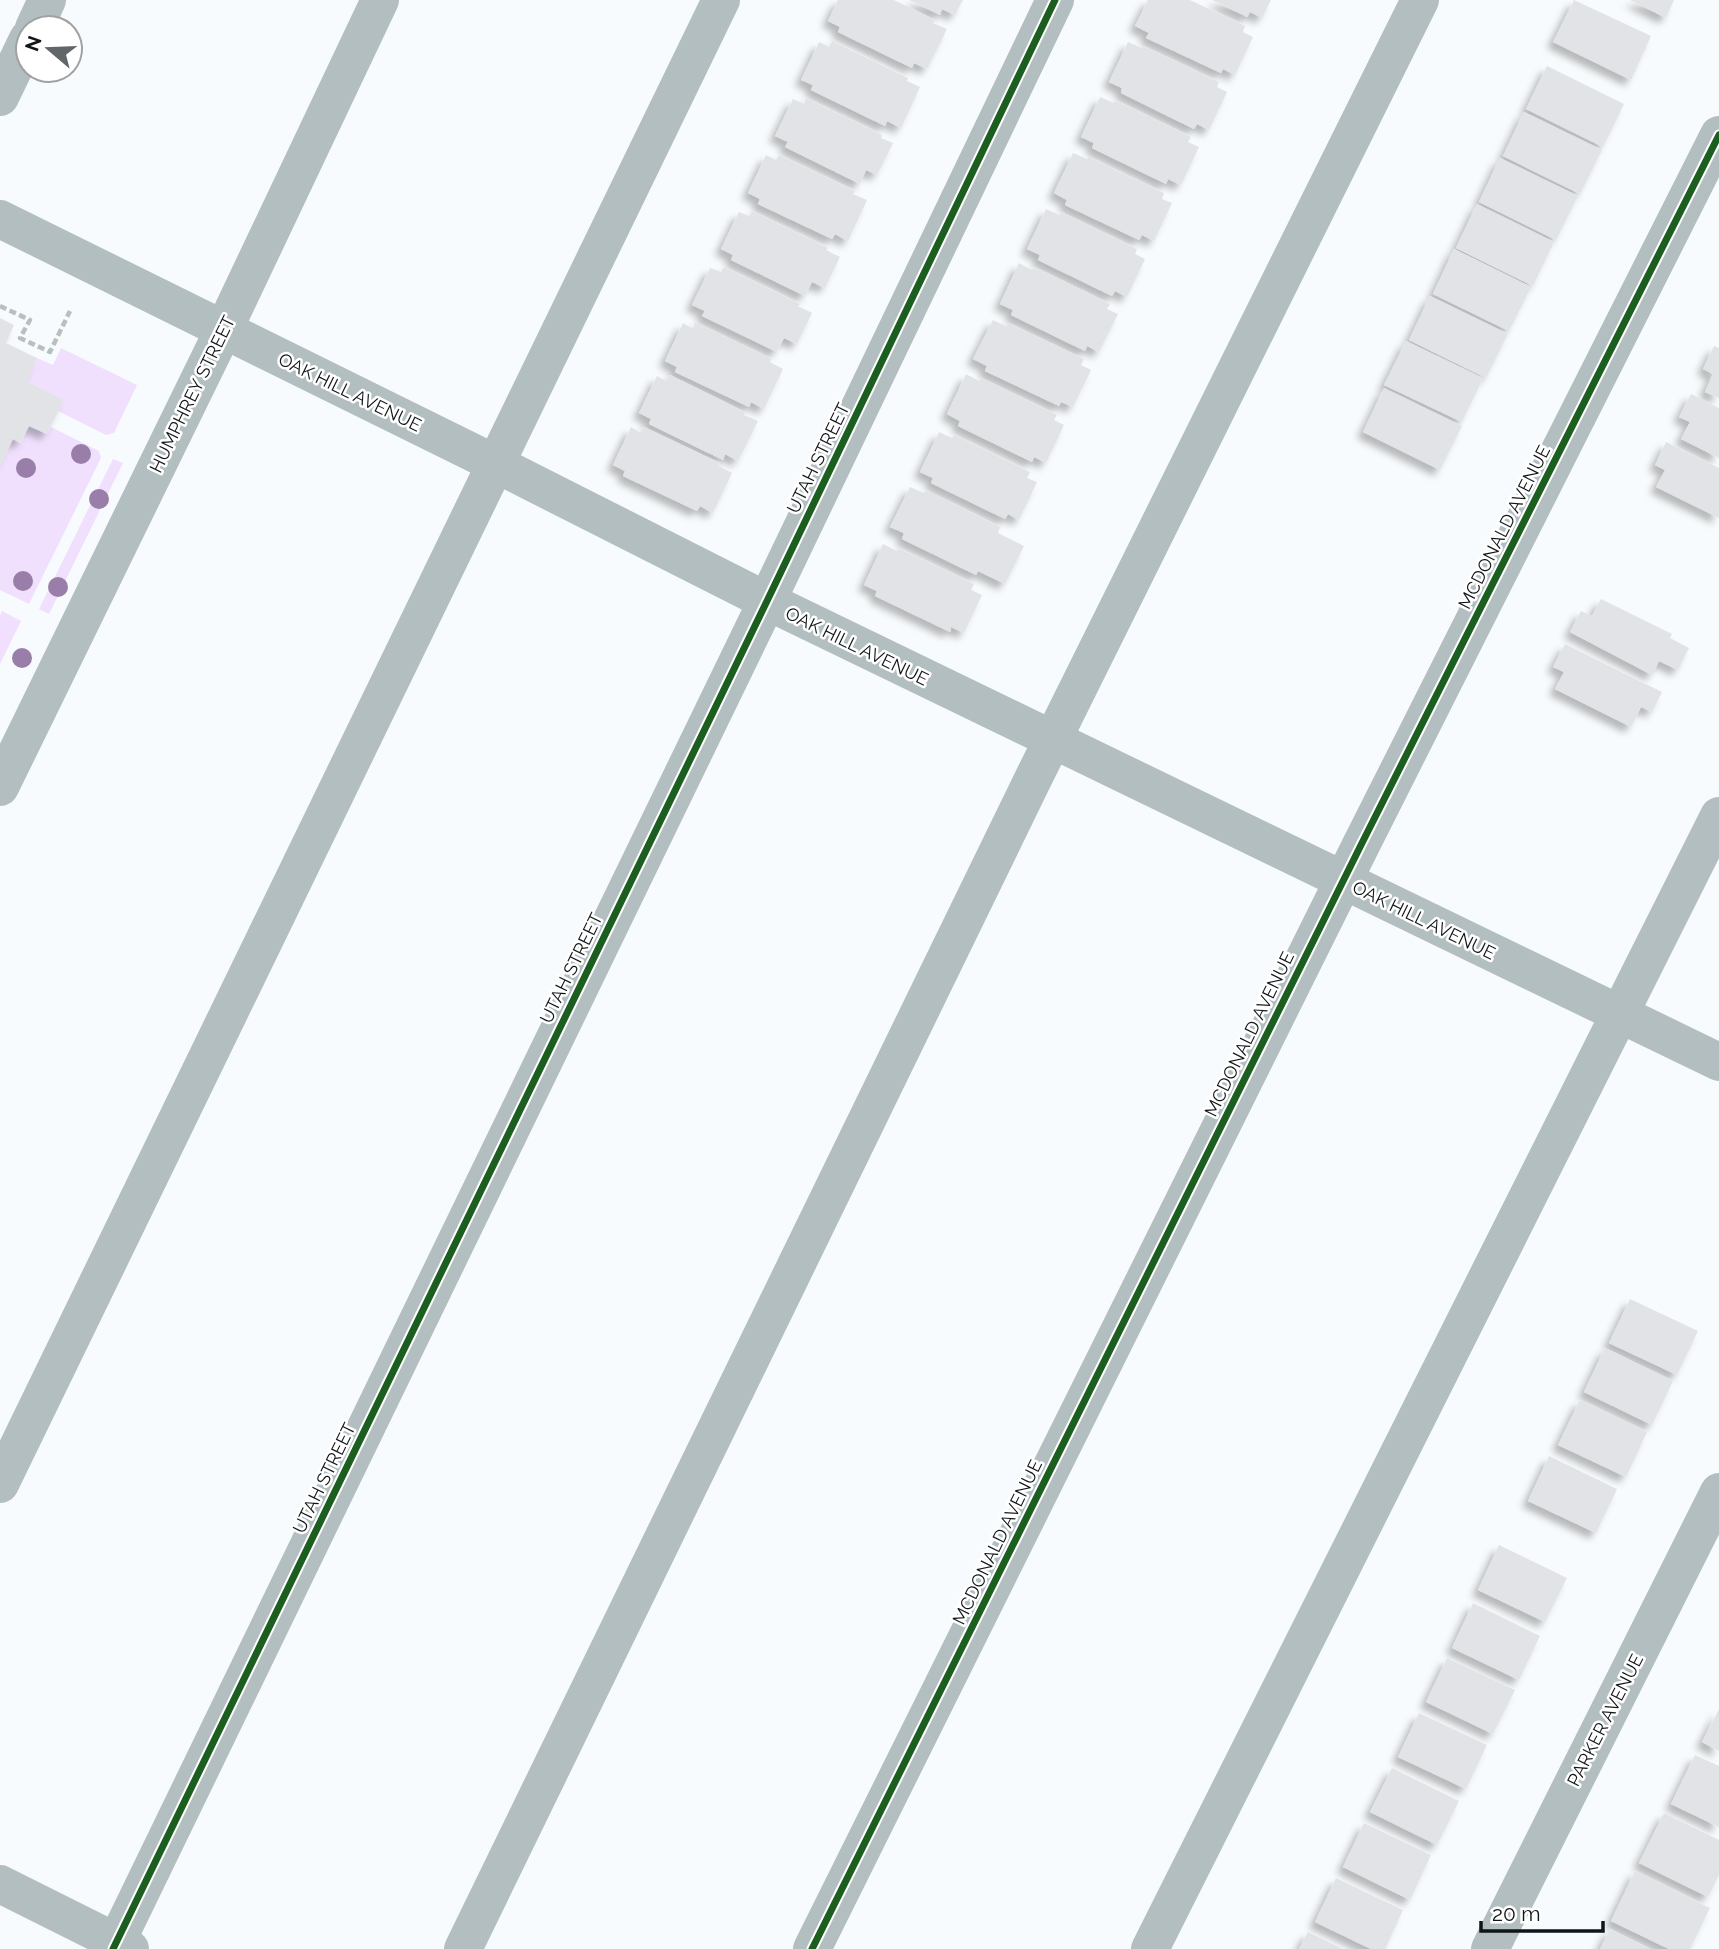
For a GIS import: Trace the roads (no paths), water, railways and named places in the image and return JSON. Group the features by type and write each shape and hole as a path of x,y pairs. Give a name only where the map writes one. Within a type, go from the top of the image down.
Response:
{"street":[{"name":"HUMPHREY STREET","path":"0,787 223,330 380,0"},
{"path":"0,1484 721,0"},
{"name":"UTAH STREET","path":"120,1947 1055,0"},
{"path":"463,1949 1052,741 1420,0"},
{"path":"0,97 14,68"},
{"name":"MCDONALD AVENUE","path":"812,1949 1343,881 1719,135"},
{"name":"OAK HILL AVENUE","path":"0,219 1052,741 1719,1062"},
{"path":"1150,1949 1719,816"},
{"name":"PARKER AVENUE","path":"1490,1949 1719,1492"},
{"path":"0,1884 120,1947"}]}
